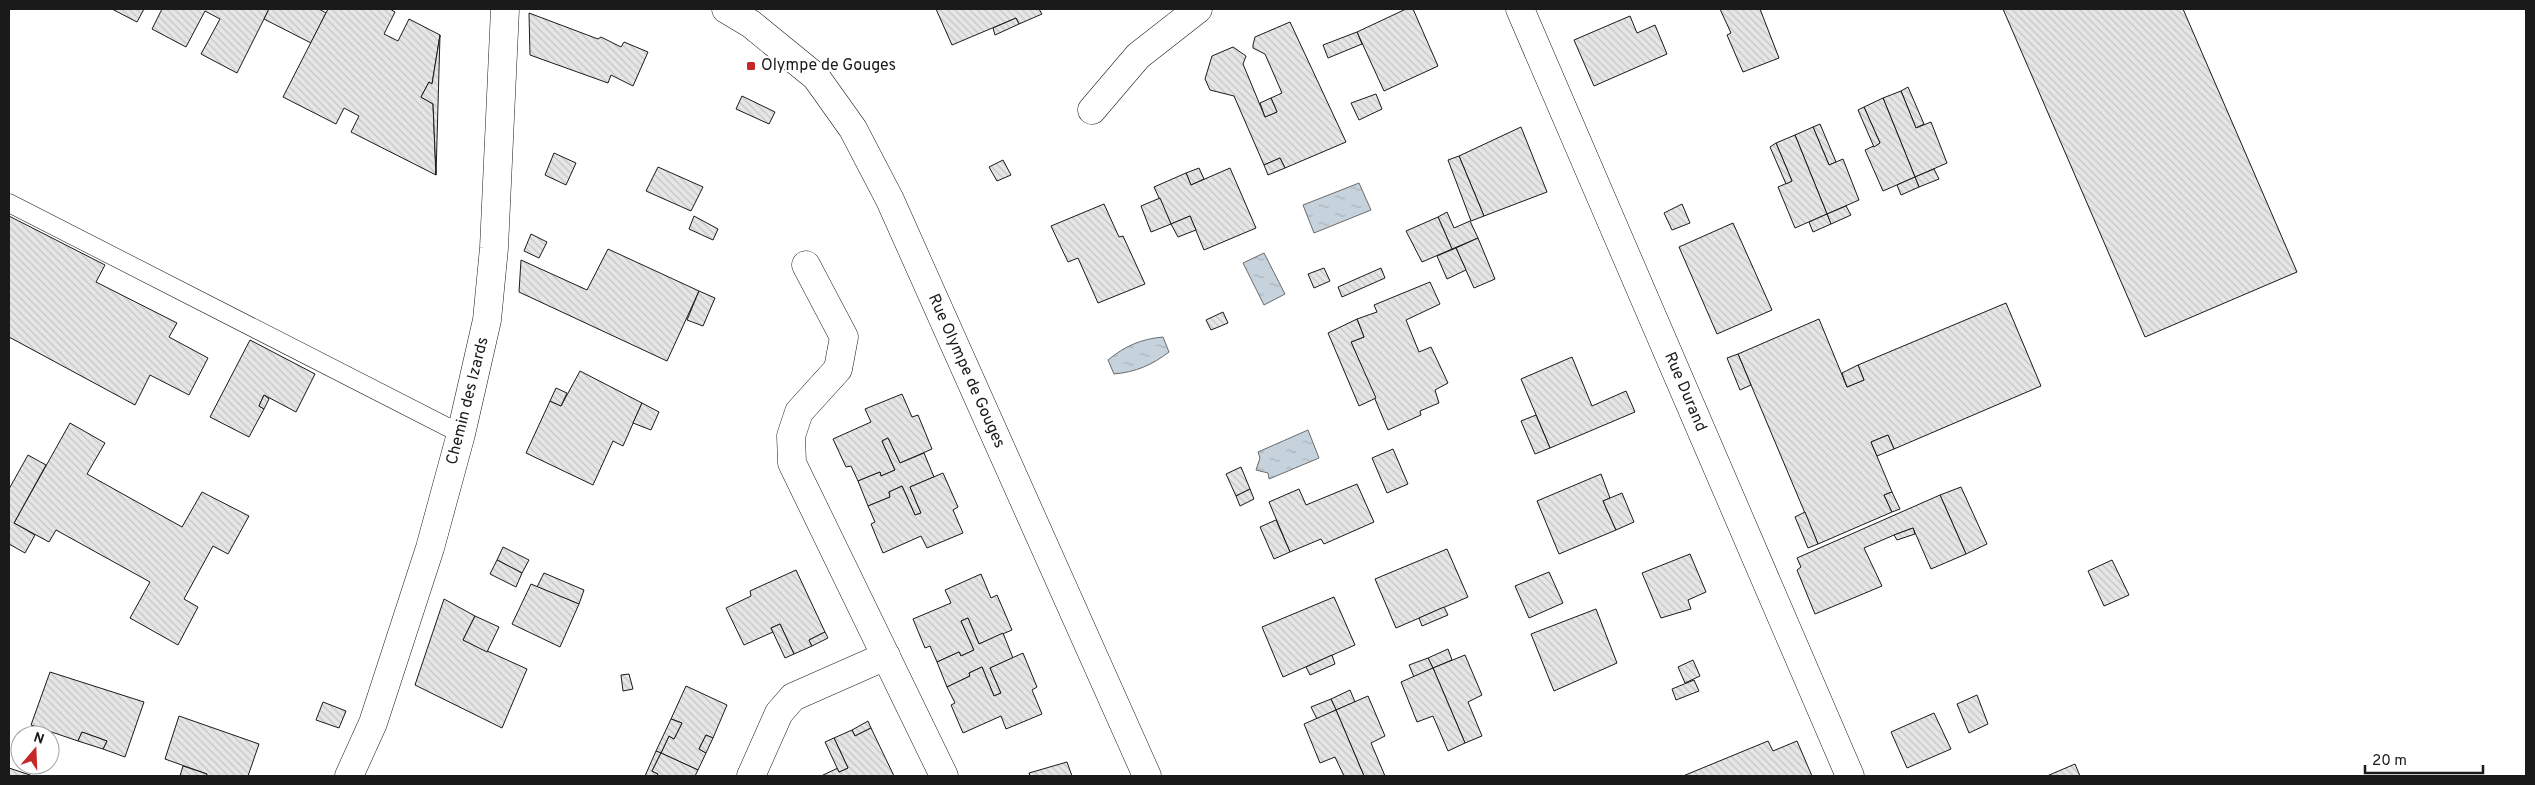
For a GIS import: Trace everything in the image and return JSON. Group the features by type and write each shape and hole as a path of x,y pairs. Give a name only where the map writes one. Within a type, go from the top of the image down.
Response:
{"street":[{"name":"Chemin des Izards","path":"349,776 373,723 430,548 461,434 487,320 494,248 505,9"},
{"name":"Rue Olympe de Gouges","path":"726,9 751,24 816,77 853,129 890,200 1147,776"},
{"path":"1092,110 1138,56 1198,9"},
{"name":"Rue Durand","path":"1520,9 1850,776"},
{"path":"806,265 844,337 838,370 799,412 791,436 792,462 944,776"},
{"path":"751,776 780,713 792,697 886,656"}],"lane":[{"path":"9,203 461,434"}],"water":[{"path":"1359,183 1371,210 1314,233 1303,205"},
{"path":"1264,253 1285,294 1264,305 1243,263"},
{"path":"1163,337 1169,352 1143,367 1129,372 1114,374 1108,360 1114,355 1140,341"},
{"path":"1308,430 1319,458 1269,479 1268,473 1256,470 1260,458 1258,452"}],"building":[{"path":"112,9 144,9 137,22"},
{"path":"162,9 269,9 237,73 201,54 220,19 205,11 186,47 152,29"},
{"path":"269,9 319,9 326,13 311,43 264,19"},
{"path":"328,9 390,9 395,12 384,34 398,41 409,19 440,35 432,84 429,82 421,97 433,104 436,175 351,132 359,116 344,108 336,124 283,97"},
{"path":"936,9 1039,9 1042,14 1019,24 1016,18 952,45"},
{"path":"1406,9 1413,9 1438,66 1384,91 1357,32"},
{"path":"1720,9 1760,9 1779,58 1743,72 1727,35 1731,33"},
{"path":"2003,9 2183,9 2297,272 2145,337"},
{"path":"529,13 598,39 601,37 621,47 624,42 648,52 633,86 611,75 608,83 530,55"},
{"path":"1630,16 1637,33 1655,25 1667,54 1594,86 1574,40"},
{"path":"1016,18 1019,24 995,35 993,28"},
{"path":"1290,22 1346,142 1285,168 1280,158 1264,165 1234,96 1210,90 1205,79 1212,56 1233,47 1246,56 1243,64 1265,117 1277,112 1271,98 1282,93 1265,54 1253,48 1253,45 1255,37"},
{"path":"1357,32 1362,44 1328,58 1323,45"},
{"path":"440,35 436,175 433,104 421,97 429,82 432,84"},
{"path":"1908,87 1924,124 1916,128 1901,91"},
{"path":"1901,91 1916,128 1931,122 1947,163 1915,177 1883,98"},
{"path":"1376,94 1382,109 1359,120 1351,103"},
{"path":"742,96 775,112 769,124 736,109"},
{"path":"1271,98 1277,112 1265,117 1260,103"},
{"path":"1883,98 1915,177 1883,191 1865,150 1880,143 1864,107"},
{"path":"1864,107 1880,143 1874,147 1858,110"},
{"path":"1820,124 1836,162 1829,165 1813,127"},
{"path":"1521,127 1547,192 1484,216 1459,156"},
{"path":"1813,127 1829,165 1843,159 1859,200 1827,214 1795,135"},
{"path":"1795,135 1827,214 1795,228 1778,187 1792,181 1776,143"},
{"path":"1776,143 1792,181 1786,184 1770,147"},
{"path":"554,153 576,163 566,185 545,175"},
{"path":"1459,156 1484,216 1471,221 1448,160"},
{"path":"1280,158 1285,168 1268,175 1264,165"},
{"path":"1003,160 1011,175 997,181 989,167"},
{"path":"658,167 703,187 691,211 646,191"},
{"path":"1199,168 1204,179 1191,185 1186,173"},
{"path":"1230,168 1256,228 1204,250 1190,216 1171,224 1154,187 1186,173 1191,185"},
{"path":"1934,169 1939,179 1919,187 1915,177"},
{"path":"1915,177 1919,187 1901,195 1897,185"},
{"path":"1160,198 1171,224 1151,232 1141,206"},
{"path":"1104,204 1119,237 1123,236 1145,284 1098,303 1078,258 1068,262 1051,226"},
{"path":"1682,204 1690,223 1672,230 1664,213"},
{"path":"1846,206 1851,215 1831,224 1827,214"},
{"path":"1447,212 1454,228 1470,221 1478,238 1452,249 1438,217"},
{"path":"1827,214 1831,224 1813,232 1809,222"},
{"path":"9,216 105,265 96,282 177,323 169,337 208,358 189,395 150,375 135,405 9,337"},
{"path":"694,216 718,229 713,240 689,229"},
{"path":"1190,216 1196,230 1178,237 1171,224"},
{"path":"1438,217 1452,249 1422,262 1406,231"},
{"path":"1733,223 1772,310 1717,334 1679,247"},
{"path":"531,234 547,242 539,258 524,251"},
{"path":"1478,238 1495,279 1474,288 1456,248"},
{"path":"1456,248 1466,270 1447,279 1437,256"},
{"path":"608,249 699,291 667,361 519,292 521,260 587,290"},
{"path":"1324,268 1330,281 1314,288 1308,274"},
{"path":"1381,268 1385,278 1342,297 1338,287"},
{"path":"1430,282 1440,304 1406,320 1419,352 1431,347 1448,383 1435,390 1439,403 1420,411 1421,415 1388,430 1351,342 1364,337 1357,319 1377,312 1374,305"},
{"path":"699,291 715,298 703,326 687,320"},
{"path":"2006,303 2041,386 1894,449 1888,435 1871,442 1892,492 1884,495 1892,512 1818,544 1738,354 1819,319 1847,387 1864,380 1858,365"},
{"path":"1223,312 1228,323 1211,330 1206,320"},
{"path":"1357,319 1364,337 1351,342 1376,398 1359,406 1328,333"},
{"path":"250,340 315,374 296,412 264,395 259,406 264,409 249,437 210,417"},
{"path":"1738,354 1751,385 1740,390 1727,358"},
{"path":"1572,357 1592,406 1626,391 1635,412 1550,448 1521,379"},
{"path":"1858,365 1864,380 1847,387 1842,373"},
{"path":"580,371 642,403 623,446 613,441 593,485 526,453 550,401 561,406"},
{"path":"556,388 567,393 561,406 550,401"},
{"path":"902,394 912,417 918,415 932,449 900,463 888,438 882,441 895,470 881,476 880,472 858,481 851,466 846,467 833,439 871,422 865,409"},
{"path":"264,395 269,399 264,409 259,406"},
{"path":"642,403 659,412 651,430 633,423"},
{"path":"1536,415 1550,448 1535,454 1521,421"},
{"path":"70,423 105,443 87,474 182,527 202,492 249,516 228,554 213,546 184,599 198,607 178,645 130,618 150,582 56,530 49,542 14,523"},
{"path":"1888,435 1894,449 1877,456 1871,442"},
{"path":"888,438 900,463 924,453 934,477 910,487 921,513 915,515 902,486 889,492 890,497 868,506 858,481 880,472 881,476 895,470 882,441"},
{"path":"1393,449 1408,484 1387,493 1372,458"},
{"path":"28,455 46,465 14,523 35,535 25,553 9,544 9,489"},
{"path":"1241,467 1250,489 1236,496 1226,474"},
{"path":"943,473 958,507 953,510 963,533 927,548 921,536 883,553 871,524 875,522 868,506 890,497 889,492 902,486 915,515 921,513 910,487"},
{"path":"1601,474 1610,498 1603,501 1616,530 1559,554 1537,501"},
{"path":"1357,484 1374,522 1324,544 1321,539 1290,552 1269,502 1299,489 1306,505"},
{"path":"1961,487 1987,544 1966,554 1940,495"},
{"path":"1250,489 1254,499 1240,506 1236,496"},
{"path":"1892,492 1900,509 1892,512 1884,495"},
{"path":"1622,493 1634,522 1616,530 1603,501"},
{"path":"1940,495 1966,554 1931,569 1913,528 1894,535 1864,548 1882,586 1815,614 1797,570 1801,567 1797,558"},
{"path":"1805,512 1818,544 1808,548 1795,517"},
{"path":"1276,520 1290,552 1274,559 1260,527"},
{"path":"1913,528 1915,534 1897,540 1894,535"},
{"path":"503,547 529,560 522,573 497,560"},
{"path":"1447,549 1468,597 1396,628 1375,579"},
{"path":"1690,554 1706,592 1688,600 1691,609 1661,618 1642,573"},
{"path":"497,560 522,573 516,587 490,574"},
{"path":"2112,560 2129,595 2104,606 2088,571"},
{"path":"796,570 825,632 809,640 812,646 794,654 780,624 771,628 773,632 744,645 726,608 751,596 750,591"},
{"path":"1549,572 1563,603 1529,618 1515,586"},
{"path":"544,573 584,590 579,604 537,587"},
{"path":"981,574 991,598 997,595 1012,630 979,644 968,618 961,621 974,650 961,656 959,652 937,662 930,646 925,648 913,619 951,603 945,590"},
{"path":"531,584 579,604 560,647 512,624"},
{"path":"1334,597 1355,645 1283,677 1262,627"},
{"path":"444,599 475,616 463,640 527,669 502,728 415,685"},
{"path":"1444,607 1448,615 1422,626 1419,618"},
{"path":"1596,609 1617,663 1554,691 1531,634"},
{"path":"475,616 499,627 487,652 463,640"},
{"path":"968,618 979,644 1003,633 1013,658 990,668 1001,693 994,696 982,667 969,673 970,676 947,687 937,662 959,652 961,656 974,650 961,621"},
{"path":"780,624 794,654 785,658 771,628"},
{"path":"825,632 828,638 812,646 809,640"},
{"path":"1448,649 1452,660 1433,668 1428,658"},
{"path":"1023,653 1037,687 1032,690 1042,714 1006,729 1001,716 963,733 951,705 955,703 947,687 970,676 969,673 982,667 994,696 1001,693 990,668"},
{"path":"1332,655 1335,664 1310,675 1306,667"},
{"path":"1465,655 1482,695 1468,702 1482,736 1465,743 1433,668"},
{"path":"1428,658 1433,668 1414,677 1409,665"},
{"path":"1693,660 1700,676 1685,683 1678,667"},
{"path":"1433,668 1465,743 1448,751 1433,716 1417,722 1401,682"},
{"path":"50,672 144,702 125,757 103,749 107,741 82,732 78,741 60,735 60,725 31,725"},
{"path":"629,674 633,689 623,691 621,675"},
{"path":"1694,680 1699,691 1676,700 1672,689"},
{"path":"686,686 727,705 713,738 706,735 699,749 706,753 698,770 661,753 669,736 674,739 682,723 671,719"},
{"path":"1350,690 1355,702 1336,710 1331,699"},
{"path":"1977,695 1988,724 1969,733 1957,704"},
{"path":"1368,696 1385,736 1371,743 1385,776 1364,776 1336,710"},
{"path":"1331,699 1336,710 1317,719 1311,707"},
{"path":"323,702 346,711 339,728 316,720"},
{"path":"1336,710 1364,776 1344,776 1335,757 1320,763 1304,724"},
{"path":"1934,713 1951,749 1907,768 1891,732"},
{"path":"179,716 259,744 248,776 206,776 207,774 165,759"},
{"path":"671,719 682,723 674,739 669,736 661,753 656,751"},
{"path":"868,721 871,728 855,736 852,730"},
{"path":"871,728 894,776 821,776 838,768 839,772 848,768 834,738 852,730 855,736"},
{"path":"82,732 107,741 103,749 78,741"},
{"path":"706,735 713,738 706,753 699,749"},
{"path":"834,738 848,768 839,772 825,742"},
{"path":"1768,741 1773,751 1797,741 1812,776 1683,776"},
{"path":"656,751 661,753 652,771 658,774 657,776 645,776"},
{"path":"661,753 698,770 695,776 657,776 658,774 652,771"},
{"path":"1067,762 1072,776 1030,776 1029,773"},
{"path":"2075,764 2080,776 2047,776"},
{"path":"183,766 207,774 206,776 180,776"},
{"path":"9,768 10,775 33,776 9,776"}],"place":[{"name":"Olympe de Gouges","path":"751,66"}]}
